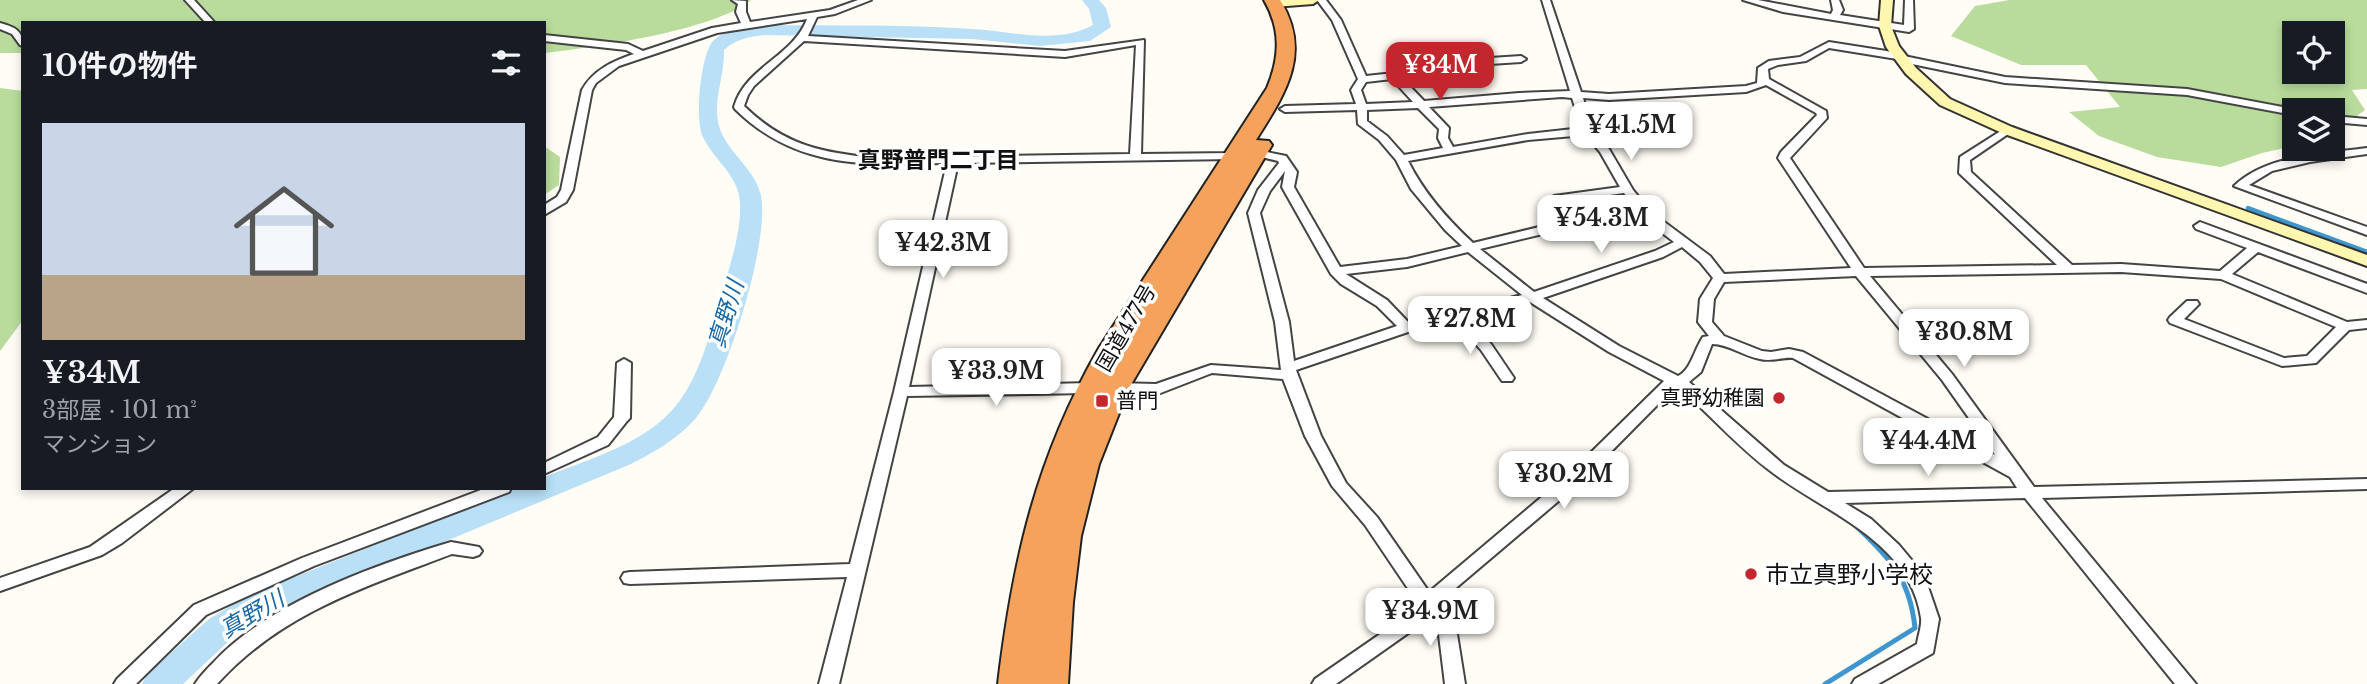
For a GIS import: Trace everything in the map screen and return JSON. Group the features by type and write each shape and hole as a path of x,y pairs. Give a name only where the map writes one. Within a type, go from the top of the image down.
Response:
{"highway":[{"name":"国道477号","path":"1246,154 1285,109 1303,69 1301,27 1287,1"},
{"name":"国道477号","path":"1016,684 1034,558 1057,467 1246,154 1285,69 1288,52 1287,1"},
{"name":"国道477号","path":"1049,684 1056,602 1070,512 1103,388"}],"street":[{"path":"189,0 209,21"},
{"path":"736,0 743,3 741,12 745,16 746,24"},
{"path":"546,210 562,199 567,190 587,90 592,81 615,64 698,35 746,24 812,19 867,0"},
{"path":"1321,0 1336,20 1363,79"},
{"path":"1546,0 1588,131 1647,215 1681,243 1705,258 1720,278"},
{"path":"1747,0 1834,18 1909,29 1909,0"},
{"path":"1834,18 1838,10 1835,0"},
{"path":"1887,0 1885,26 1901,57 1945,102 2007,130 2367,261"},
{"path":"812,19 803,37 747,88 740,99 739,107 779,141 839,159 878,162 1246,154 1282,158 1291,172 1288,187 1336,271 1346,281 1382,303 1406,328"},
{"path":"0,26 15,32 21,40"},
{"path":"803,37 1065,54 1095,51 1118,43 1141,42 1135,157"},
{"path":"546,38 628,47 641,54"},
{"path":"1285,109 1420,104 1519,96 1609,97 1746,89 1761,85 1764,80 1763,68 1770,63 1806,58 1820,47 1829,45 1901,57 2005,80 2187,92 2282,111"},
{"path":"1363,79 1394,76 1444,64 1521,60"},
{"path":"1394,76 1444,128 1443,138 1450,151"},
{"path":"1363,79 1356,90 1362,107 1362,122 1383,138 1401,159 1415,187 1470,247 1532,297 1614,349 1678,382 1729,423 1778,469 1865,523 1893,549 1918,580 1930,619 1926,648 1862,684"},
{"path":"1764,80 1821,111 1823,116 1784,158 1860,272 1947,377 2031,495 2186,684"},
{"path":"2345,121 2367,122"},
{"path":"2007,130 1964,159 1965,173 2069,269"},
{"path":"1401,159 1528,137 1588,131"},
{"path":"2367,151 2310,159 2268,169 2240,186 2367,231"},
{"path":"828,684 901,392 953,160"},
{"path":"1285,163 1264,190 1254,213 1282,322 1289,371 1313,436 1340,486 1371,521 1448,634 1455,684"},
{"path":"1576,222 1558,199 1628,189"},
{"path":"1336,271 1407,263 1576,222 1647,215"},
{"path":"2200,226 2367,289"},
{"path":"901,392 1158,388 1211,369 1289,371 1406,328 1532,297 1659,254 1681,243"},
{"path":"2224,275 2255,248"},
{"path":"1720,278 1860,272 2121,268 2224,275 2345,326 2367,324"},
{"path":"1720,278 1707,299 1705,322 1718,338 1767,357 1789,351 1798,355 2015,473"},
{"path":"2192,304 2175,320 2282,362 2311,360 2345,326"},
{"path":"1456,315 1486,347 1507,378"},
{"path":"1322,684 1408,624 1427,603 1575,478 1668,384 1694,374 1703,345 1707,340 1718,338"},
{"path":"546,468 603,440 622,418 624,363"},
{"path":"1826,498 2031,495 2367,484"},
{"path":"0,585 96,551 116,540 183,490"},
{"path":"124,684 200,610 308,562 498,490"},
{"path":"205,684 246,642 281,617 327,595 452,548 473,551"},
{"path":"630,578 856,570"}],"green space":[{"path":"0,0 751,0 734,11 683,29 621,42 546,53 546,21 21,21 21,53 0,53"},
{"path":"2009,0 2367,0 2367,89 2352,90 2365,110 2345,125 2345,98 2282,98 2282,149 2221,167 2157,157 2099,136 2069,112 2120,107 2086,65 2021,65 1951,36 1975,6"},
{"path":"0,88 21,91 21,323 0,351"},
{"path":"546,147 560,157 559,185 546,194"}],"waterway":[{"name":"真野川","path":"546,488 620,457 657,437 687,411 709,371 738,281 751,205 746,184 713,137 707,118 715,49 720,44 737,34 764,30 972,34 1040,41 1084,37 1102,27 1097,8 1090,0"},
{"path":"2248,208 2367,252"},
{"path":"1679,388 1691,398"},
{"path":"1689,396 1697,403"},
{"name":"真野川","path":"160,684 221,628 259,605 541,490"},
{"path":"1825,684 1915,628 1903,583 1888,559 1856,526"}],"place":[{"name":"真野幼稚園","path":"1779,398"},
{"name":"普門","path":"1102,401"},
{"name":"市立真野小学校","path":"1751,574"}],"district":[{"name":"真野普門二丁目","path":"938,160"}]}
